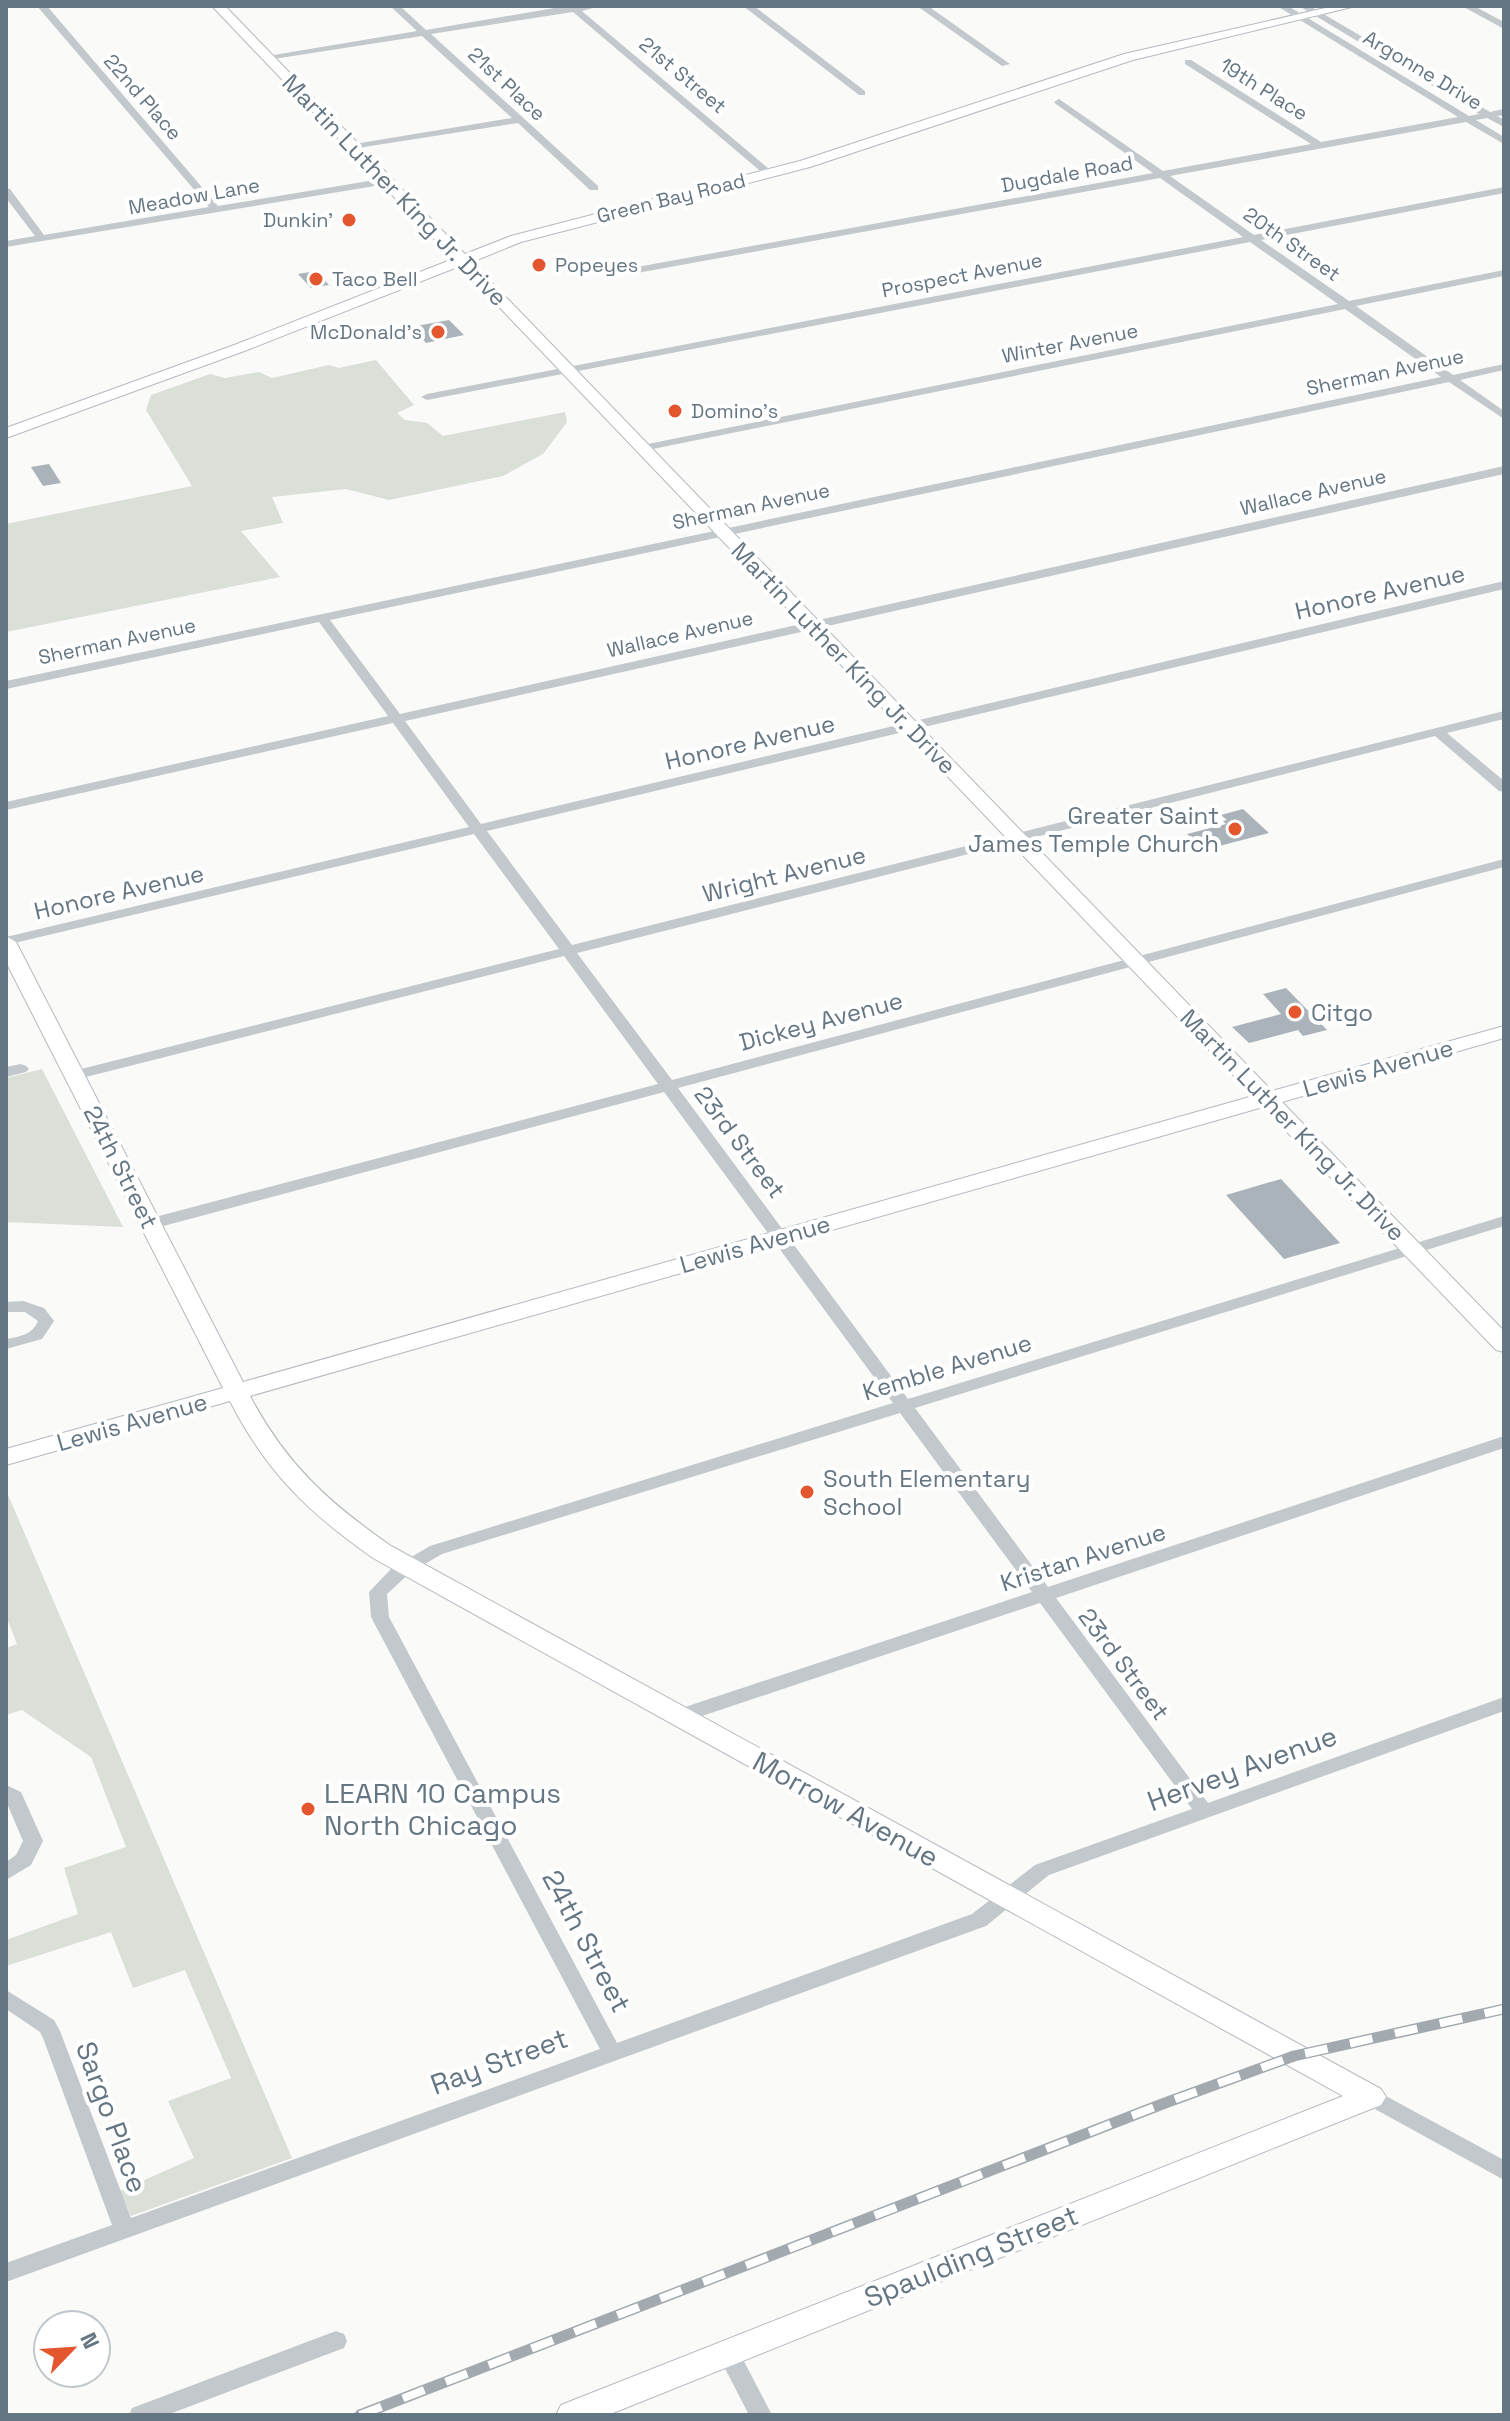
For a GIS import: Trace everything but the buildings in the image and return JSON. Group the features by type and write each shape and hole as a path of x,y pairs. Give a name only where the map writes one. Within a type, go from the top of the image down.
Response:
{"street":[{"name":"22nd Place","path":"42,6 217,211"},
{"name":"Martin Luther King Jr. Drive","path":"218,6 1504,1345"},
{"name":"21st Place","path":"395,6 594,188"},
{"path":"267,57 595,6"},
{"path":"748,6 862,93"},
{"path":"922,6 1005,64"},
{"name":"Argonne Drive","path":"1282,6 1303,12 1504,141"},
{"name":"Green Bay Road","path":"6,433 242,347 462,259 542,231 841,153 1129,57 1303,12 1318,14 1350,6"},
{"path":"1467,6 1504,26"},
{"name":"21st Street","path":"572,8 770,174"},
{"name":"Argonne Drive","path":"1318,14 1492,114 1504,124"},
{"name":"19th Place","path":"1188,62 1320,146"},
{"name":"20th Street","path":"1059,102 1504,416"},
{"name":"Dugdale Road","path":"637,270 1504,112"},
{"path":"354,147 520,120"},
{"name":"Meadow Lane","path":"6,244 387,181"},
{"name":"Prospect Avenue","path":"427,397 1504,190"},
{"path":"6,191 42,239"},
{"name":"Winter Avenue","path":"643,448 1504,273"},
{"name":"Sherman Avenue","path":"6,685 1504,367"},
{"name":"Wallace Avenue","path":"6,806 1504,470"},
{"name":"Honore Avenue","path":"6,942 1504,585"},
{"name":"23rd Street","path":"322,618 1204,1811"},
{"name":"Wright Avenue","path":"74,1075 1504,715"},
{"path":"1438,732 1504,788"},
{"name":"Dickey Avenue","path":"150,1224 1504,863"},
{"name":"24th Street","path":"6,942 236,1392"},
{"name":"Lewis Avenue","path":"6,1457 1504,1032"},
{"name":"Kemble Avenue","path":"406,1565 436,1550 1504,1221"},
{"path":"6,1307 27,1307 42,1314 46,1321 44,1330 34,1338 6,1344"},
{"name":"Morrow Avenue","path":"236,1392 279,1466 310,1499 382,1552 1504,2171"},
{"name":"Kristan Avenue","path":"677,1717 1504,1442"},
{"name":"24th Street","path":"406,1565 378,1592 380,1617 612,2052"},
{"name":"Hervey Avenue","path":"1007,1898 1042,1870 1504,1704"},
{"path":"6,1792 14,1797 33,1841 24,1860 6,1872"},
{"name":"Ray Street","path":"6,2273 979,1920 1007,1898"},
{"name":"Sargo Place","path":"6,1998 47,2026 53,2037 124,2229"},
{"name":"Spaulding Street","path":"572,2415 1371,2097"},
{"path":"140,2415 336,2341"},
{"path":"728,2353 761,2415"}],"shaded area":[{"path":"376,360 414,405 397,413 405,420 427,423 443,436 565,412 567,422 543,454 503,476 389,500 346,489 272,497 283,523 241,531 280,577 6,632 6,524 192,486 146,410 151,395 210,374 225,378 259,372 272,378 329,365 339,368"},
{"path":"42,1069 123,1227 6,1222 6,1078"},
{"path":"6,1490 292,2158 131,2216 120,2191 194,2158 168,2101 231,2078 185,1970 133,1988 111,1932 6,1966 6,1940 78,1914 64,1868 126,1847 91,1757 22,1710 6,1715 6,1648 17,1644 6,1616"}],"railway":[{"path":"360,2415 1165,2103 1294,2056 1504,2009"}],"place":[{"name":"Dunkin'","path":"349,220"},
{"name":"Popeyes","path":"539,265"},
{"name":"Taco Bell","path":"316,279"},
{"name":"McDonald's","path":"438,332"},
{"name":"Domino's","path":"675,411"},
{"name":"Greater Saint James Temple Church","path":"1235,829"},
{"name":"Citgo","path":"1295,1012"},
{"name":"South Elementary School","path":"807,1492"},
{"name":"LEARN 10 Campus North Chicago","path":"308,1809"}]}
